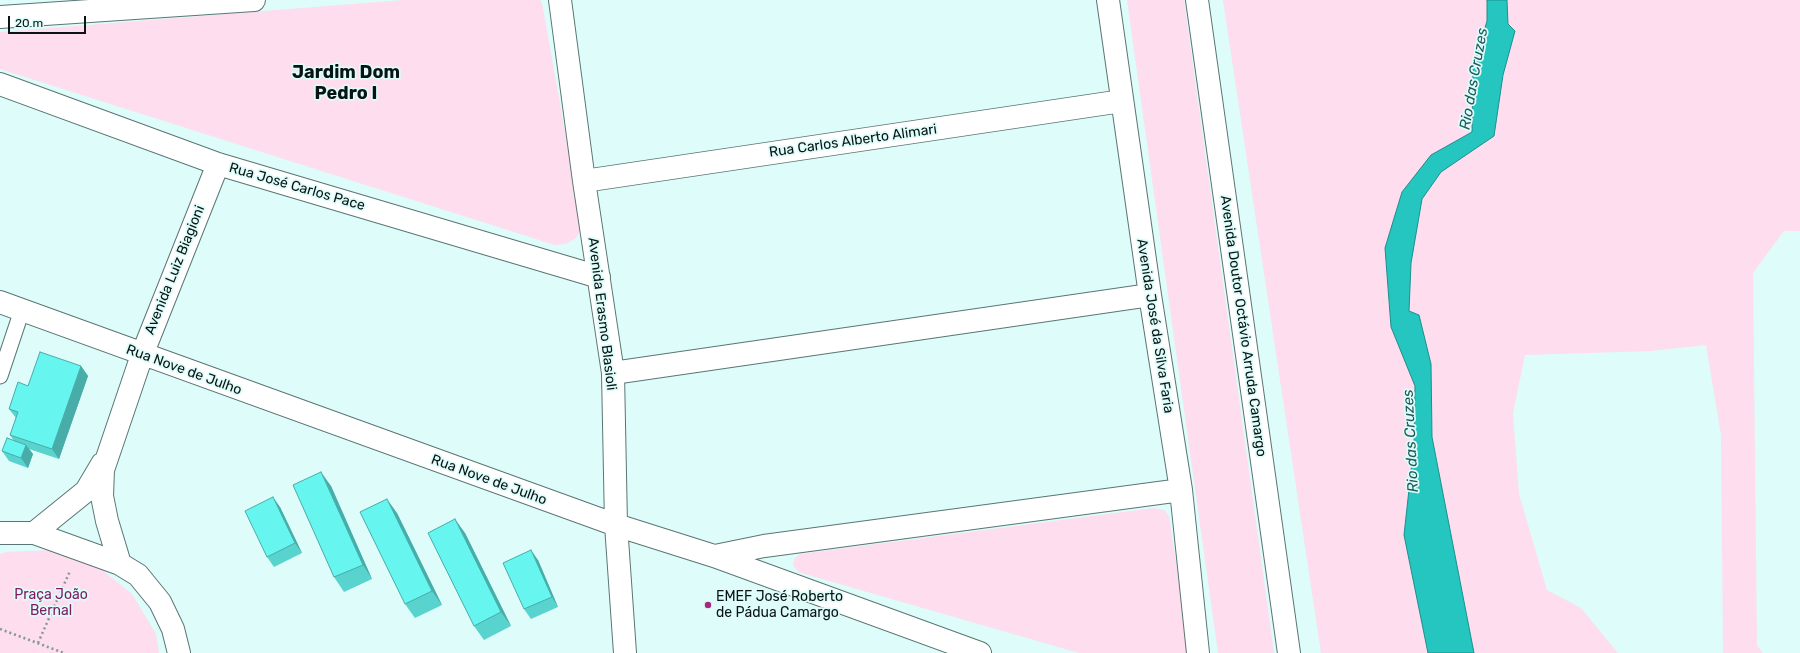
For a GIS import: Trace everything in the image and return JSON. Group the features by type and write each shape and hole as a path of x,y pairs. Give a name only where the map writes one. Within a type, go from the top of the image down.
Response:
{"street":[{"path":"14,11 254,0"},
{"name":"Avenida Erasmo Blasioli","path":"560,0 584,181 613,373 616,525 625,653"},
{"name":"Avenida José da Silva Faria","path":"1108,0 1150,296 1181,490 1198,653"},
{"name":"Avenida Doutor Octávio Arruda Camargo","path":"1197,0 1289,653"},
{"name":"Rua José Carlos Pace","path":"0,84 218,164 599,277"},
{"name":"Rua Carlos Alberto Alimari","path":"584,181 1122,101"},
{"name":"Avenida Luiz Biagioni","path":"34,533 86,491 100,468 110,445 142,355 218,164"},
{"path":"613,373 1150,296"},
{"name":"Rua Nove de Julho","path":"0,302 142,355 616,525 714,556 980,653"},
{"name":"Avenida Luiz Biagioni","path":"110,445 103,470 102,496 107,521 120,564"},
{"path":"714,556 764,546 1181,490"},
{"path":"0,533 34,533 120,564 138,575 160,602 173,629 179,653"}],"lane":[{"path":"0,376 22,310"}],"path":[{"path":"38,643 80,549"},
{"path":"0,629 64,653"}],"green space":[{"path":"403,0 540,0 542,3 582,228 576,238 566,244 555,245 0,69 0,32"},
{"path":"1127,0 1184,0 1274,653 1218,653"},
{"path":"1223,0 1800,0 1800,231 1784,231 1753,273 1757,646 1763,653 1723,653 1721,435 1706,345 1650,351 1525,355 1513,413 1519,494 1547,590 1581,608 1618,653 1321,653"},
{"path":"1154,508 1164,510 1169,516 1190,653 1079,653 798,572 793,565 794,559 800,554"},
{"name":"Praça João Bernal","path":"53,550 96,565 132,594 156,634 159,653 0,653 0,554 6,552"}],"water":[{"name":"Rio das Cruzes","path":"1487,0 1507,0 1508,24 1515,31 1503,75 1494,136 1441,172 1422,199 1411,263 1409,311 1419,315 1431,364 1432,437 1474,653 1428,653 1404,535 1414,444 1415,386 1391,327 1385,248 1402,192 1431,155 1472,132 1473,69 1487,21"}],"building":[{"path":"40,352 81,366 52,449 10,435 18,412 9,409 18,382 28,386"},
{"path":"7,438 26,445 21,458 2,451"},
{"path":"321,472 363,565 334,577 293,485"},
{"path":"273,497 295,543 267,557 245,511"},
{"path":"387,499 432,591 405,604 360,512"},
{"path":"455,519 501,612 474,626 428,533"},
{"path":"531,550 552,597 524,609 503,563"}],"place":[{"name":"EMEF José Roberto de Pádua Camargo","path":"708,605"}],"district":[{"name":"Jardim Dom Pedro I","path":"346,83"}]}
